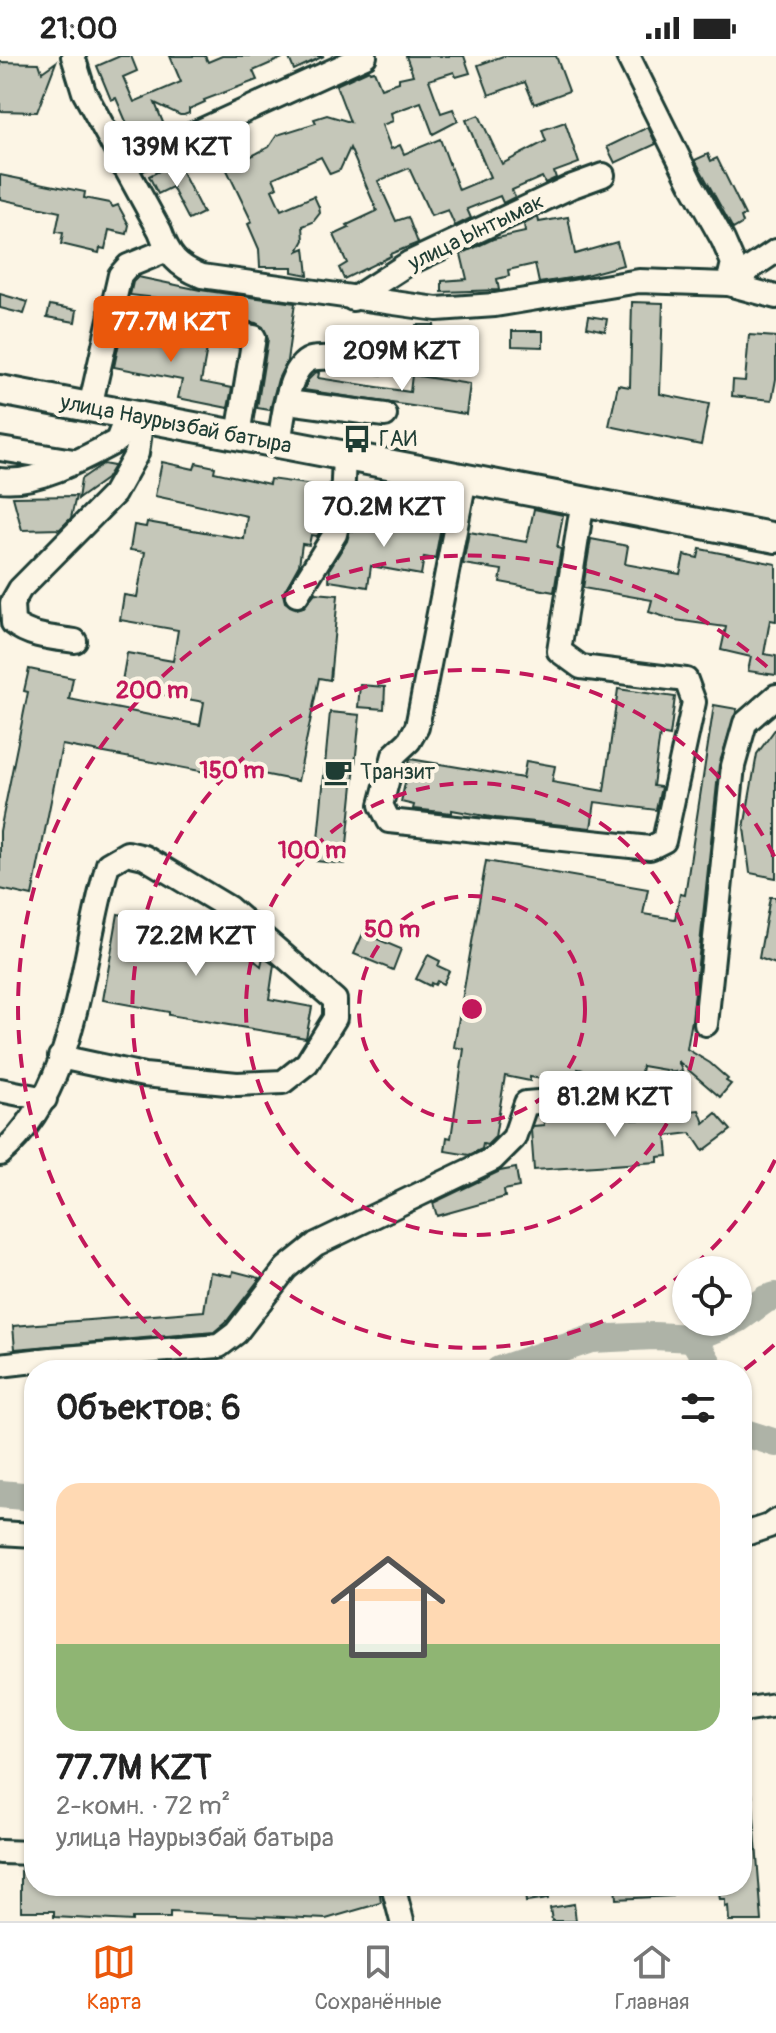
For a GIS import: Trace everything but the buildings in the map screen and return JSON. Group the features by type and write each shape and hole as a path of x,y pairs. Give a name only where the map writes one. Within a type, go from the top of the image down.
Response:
{"main road":[{"name":"улица Наурызбай батыра","path":"0,390 776,538"}],"street":[{"path":"73,56 84,92 160,231 167,250 183,268 202,276 437,309 495,305 639,281 731,285 776,297"},
{"path":"123,166 365,56"},
{"path":"628,56 723,240 733,263 731,285"},
{"name":"улица Ынтымак","path":"353,299 409,263 570,187 603,175"},
{"path":"90,407 120,275 128,266 167,250"},
{"path":"731,285 776,251"},
{"path":"111,312 254,337 238,435"},
{"path":"279,444 292,381 299,366 313,358 387,362"},
{"path":"288,402 385,415"},
{"path":"0,480 54,472 117,441 132,415"},
{"path":"75,641 18,628 13,623 12,603 20,589 114,494 137,453 132,415"},
{"path":"0,449 74,461"},
{"path":"297,595 335,534 342,504 344,456"},
{"path":"465,479 417,727 409,741 394,755 381,805 389,821 650,848 664,841 694,702 686,680 581,667 559,651 583,500"},
{"path":"706,1024 733,766 745,723 776,696"},
{"path":"0,1154 30,1125 45,1099 79,997 99,894 108,864 127,853 144,857 229,908 335,1000 335,1018 328,1030 307,1063 283,1082 237,1084 144,1075 60,1057"},
{"path":"0,1090 45,1099"},
{"path":"42,1360 219,1346 236,1333 286,1268 316,1244 493,1159 514,1138 526,1103 641,1099 672,1091"},
{"path":"0,1365 24,1362"},
{"path":"752,1532 776,1521"},
{"path":"0,1533 24,1534"},
{"path":"752,1709 776,1705"},
{"path":"0,1852 24,1853"},
{"path":"396,1896 402,1921"}],"waterway":[{"path":"752,1309 776,1296"},
{"path":"529,1360 591,1339 698,1336"},
{"path":"693,1338 706,1360"},
{"path":"752,1435 776,1443"},
{"path":"0,1494 24,1496"}],"place":[{"name":"ГАИ","path":"357,439"},
{"name":"Транзит","path":"338,772"}]}
